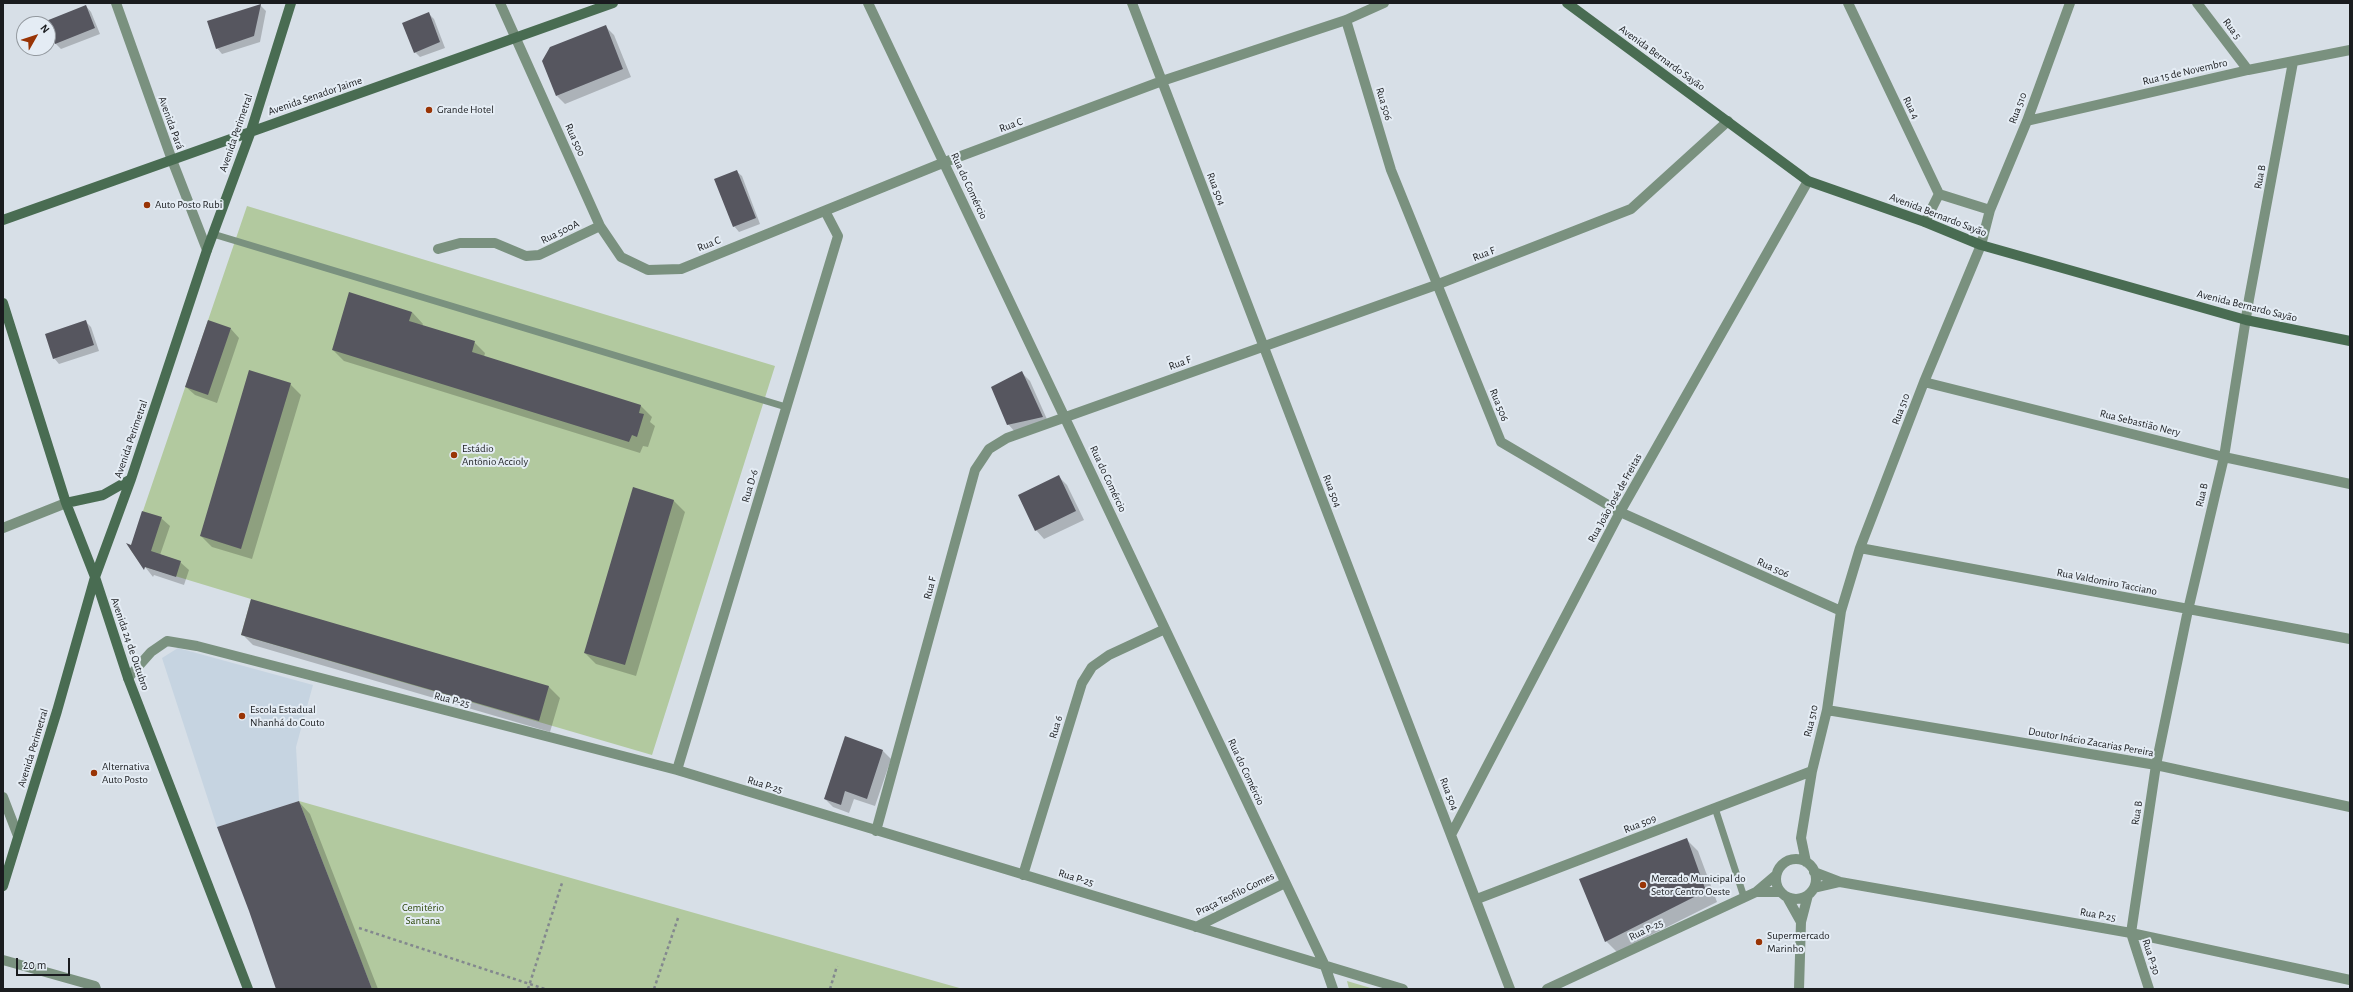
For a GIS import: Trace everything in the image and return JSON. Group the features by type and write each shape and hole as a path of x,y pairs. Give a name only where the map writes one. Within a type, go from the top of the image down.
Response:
{"street":[{"name":"Avenida Pará","path":"116,3 172,160 207,250"},
{"name":"Avenida Perimetral","path":"3,886 57,711 94,577 131,479 207,250 251,131 291,3"},
{"name":"Rua 500","path":"500,3 600,226 621,256 648,270"},
{"name":"Avenida Senador Jaime","path":"3,220 613,3"},
{"name":"Rua do Comércio","path":"868,3 1166,629 1325,966 1334,989"},
{"name":"Rua 504","path":"1132,3 1452,833 1509,989"},
{"name":"Rua C","path":"648,270 681,268 945,162 1162,82 1346,20 1384,3"},
{"name":"Avenida Bernardo Sayão","path":"1567,3 1808,180 1925,222 1981,245 2246,320 2350,341"},
{"name":"Rua 4","path":"1848,3 1855,21 1939,194"},
{"name":"Rua 510","path":"1789,860 1801,838 1812,771 1827,710 1841,611 1860,548 1924,382 1981,245 1990,210 2027,122 2070,3"},
{"name":"Rua 5","path":"2197,3 2248,70"},
{"name":"Rua 506","path":"1346,20 1391,170 1436,285 1501,442 1620,512 1841,611"},
{"name":"Rua 15 de Novembro","path":"2027,122 2248,70 2350,50"},
{"name":"Rua B","path":"2131,933 2156,765 2188,610 2224,457 2246,320 2294,62"},
{"name":"Rua F","path":"876,831 975,470 989,449 1007,438 1436,285 1632,209 1728,121"},
{"name":"Rua João José de Freitas","path":"1452,833 1620,512 1808,180"},
{"path":"1925,222 1939,194 1990,210"},
{"name":"Rua D-6","path":"677,770 838,236 825,210"},
{"name":"Rua 500A","path":"438,249 460,243 495,243 526,256 539,255 600,226"},
{"name":"Avenida 24 de Outubro","path":"3,303 66,503 94,577 128,678 248,989"},
{"name":"Rua Sebastião Nery","path":"1924,382 2224,457 2350,484"},
{"path":"3,528 66,503 103,495 131,479"},
{"name":"Rua Valdomiro Tacciano","path":"1860,548 2350,640"},
{"name":"Rua 6","path":"1023,875 1082,683 1092,667 1109,655 1166,629"},
{"name":"Rua P-25","path":"128,678 151,652 167,641 197,646 677,770 1403,989"},
{"name":"Doutor Inácio Zacarias Pereira","path":"1827,710 2156,765 2350,807"},
{"name":"Rua 509","path":"1477,899 1812,771"},
{"path":"3,797 18,836"},
{"name":"Rua 510","path":"1801,838 1806,862"},
{"path":"1799,989 1801,922 1811,892 1814,872 1806,862 1798,859 1789,860 1782,864 1776,876 1776,884 1801,922"},
{"name":"Rua P-25","path":"1814,872 1840,882 2131,933 2350,980"},
{"name":"Rua P-25","path":"1547,989 1756,892 1776,876"},
{"name":"Rua P-25","path":"1811,892 1840,882"},
{"name":"Praça Teofilo Gomes","path":"1196,927 1285,883"},
{"name":"Rua P-25","path":"1756,892 1784,894"},
{"path":"1784,894 1800,898 1811,892"},
{"name":"Rua P-30","path":"2131,933 2149,989"},
{"path":"3,960 95,986 96,989"},
{"path":"1509,989 1519,989"}],"lane":[{"path":"213,234 786,407"},
{"path":"1715,808 1744,897"}],"path":[{"path":"528,989 562,883"},
{"path":"654,989 678,918"},
{"path":"359,928 545,989"},
{"path":"830,989 837,966"}],"shaded area":[{"name":"Escola Estadual Nhanhá do Couto","path":"178,648 313,685 296,747 299,801 217,827 162,658"}],"green space":[{"name":"Estádio Antônio Accioly","path":"247,206 775,366 652,755 241,635 251,599 142,566 130,549"},
{"name":"Cemitério Santana","path":"299,801 963,989 372,989"},
{"path":"1347,981 1374,989 1349,989"}],"building":[{"path":"261,4 254,36 216,49 207,21"},
{"path":"86,5 95,28 56,44 56,17"},
{"path":"429,12 440,42 414,53 402,23"},
{"path":"606,25 623,69 556,96 542,61 550,47"},
{"path":"737,170 756,218 733,227 714,179"},
{"path":"349,292 412,312 409,321 475,341 472,352 641,405 639,413 644,414 637,437 632,435 629,442 332,350"},
{"path":"86,320 94,345 53,359 45,334"},
{"path":"208,320 231,328 208,395 185,387"},
{"path":"249,370 291,383 241,549 200,536"},
{"path":"1022,371 1043,417 1007,425 991,387"},
{"path":"1059,475 1076,511 1035,531 1018,495"},
{"path":"633,487 674,500 625,665 584,653"},
{"path":"142,511 162,517 151,551 181,561 176,577 145,567 144,570 126,543 131,545"},
{"path":"251,599 549,686 539,721 241,635"},
{"path":"845,736 883,750 867,799 845,791 841,805 824,799"},
{"path":"299,801 372,989 276,989 249,911 217,827"},
{"name":"Mercado Municipal do Setor Centro Oeste","path":"1687,838 1706,891 1605,942 1579,879"}],"place":[{"name":"Grande Hotel","path":"429,110"},
{"name":"Auto Posto Rubi","path":"147,205"},
{"name":"Estádio Antônio Accioly","path":"454,455"},
{"name":"Escola Estadual Nhanhá do Couto","path":"242,716"},
{"name":"Alternativa Auto Posto","path":"94,773"},
{"name":"Mercado Municipal do Setor Centro Oeste","path":"1643,885"},
{"name":"Supermercado Marinho","path":"1759,942"}]}
